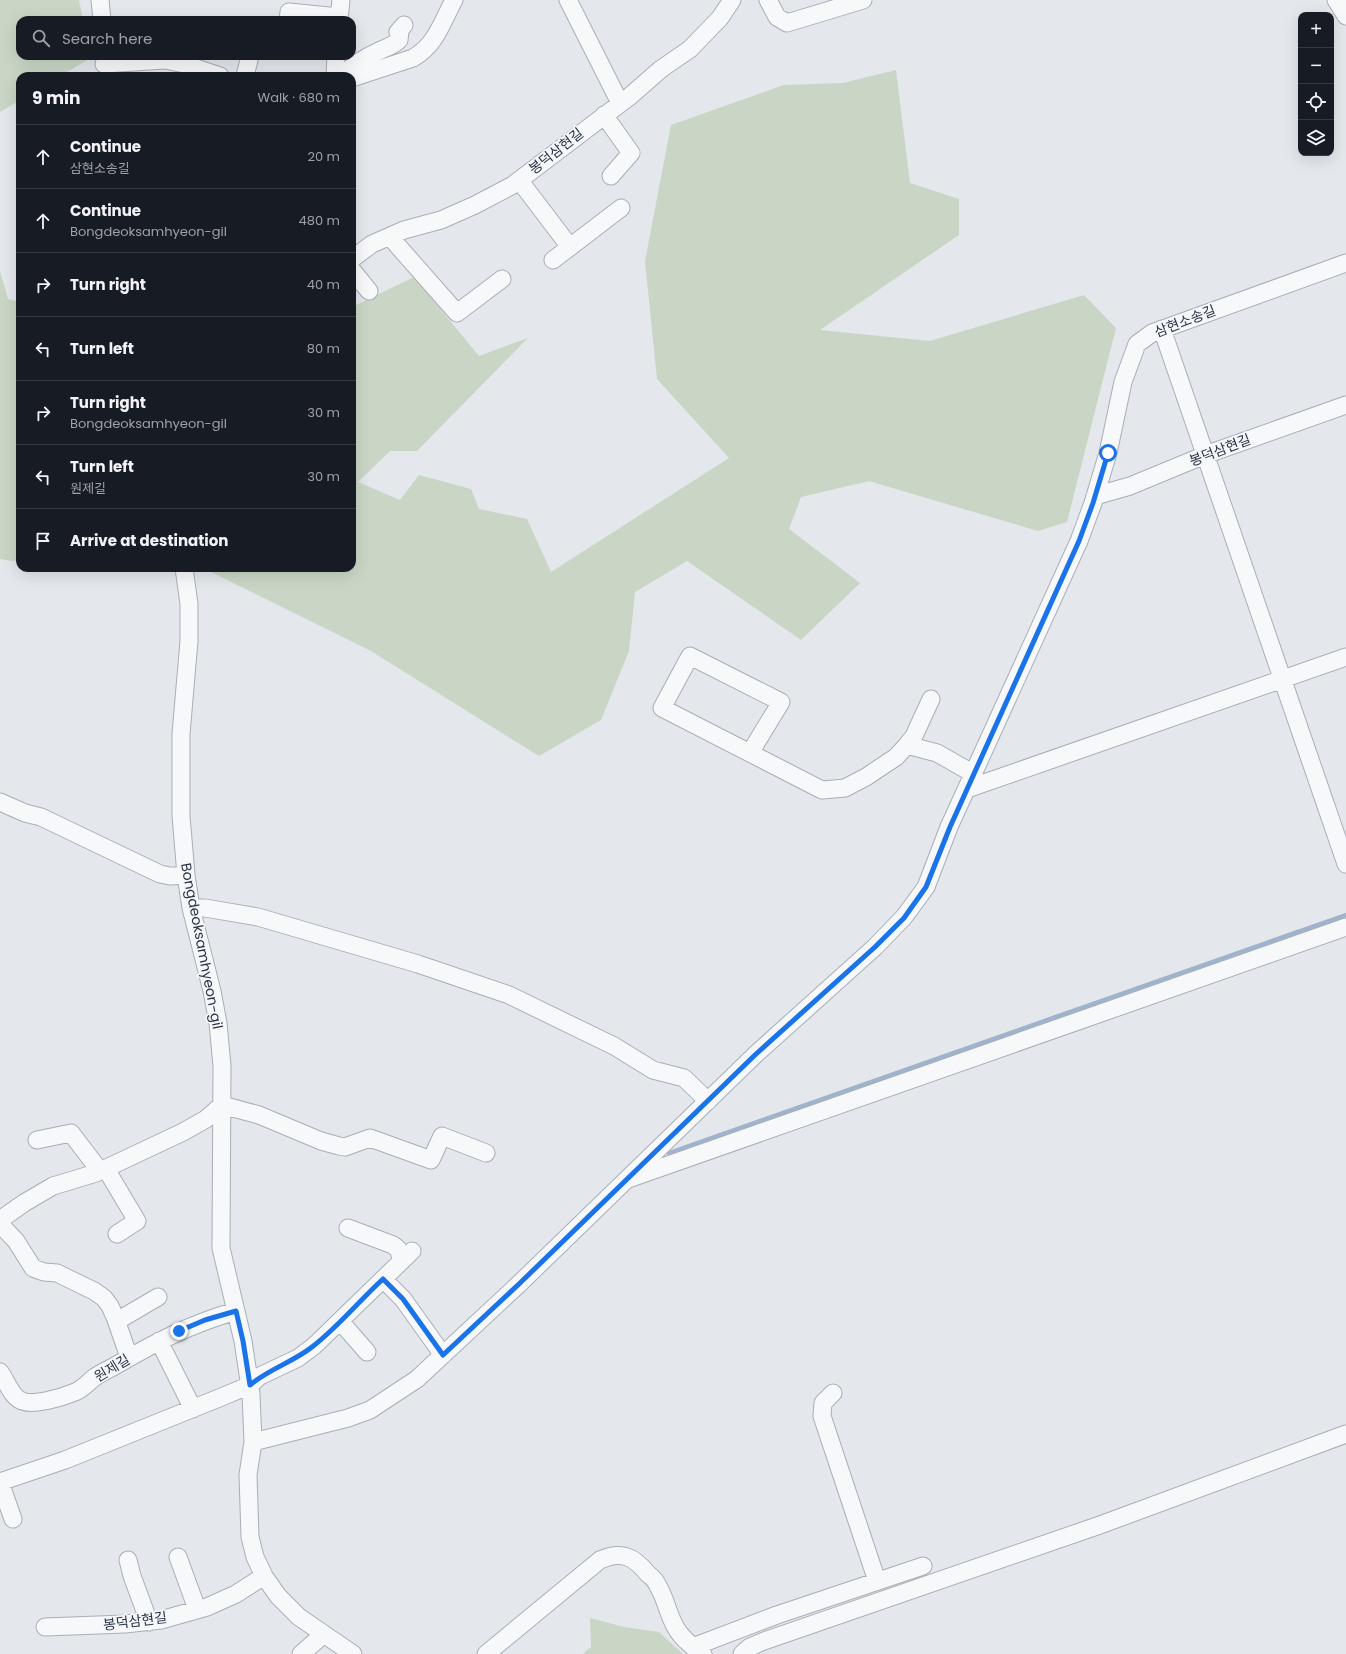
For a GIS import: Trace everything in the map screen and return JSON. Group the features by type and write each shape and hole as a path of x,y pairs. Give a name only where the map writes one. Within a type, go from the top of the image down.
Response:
{"street":[{"path":"100,0 102,16"},
{"path":"339,16 341,0"},
{"path":"356,77 413,58 421,53 438,33 454,0"},
{"path":"568,0 620,103"},
{"name":"봉덕삼현길","path":"356,256 372,244 404,230 441,220 475,205 519,180 690,49 720,18 732,0"},
{"path":"768,0 777,18 787,23 862,0"},
{"path":"1336,0 1346,16"},
{"path":"288,16 289,12 322,16"},
{"path":"346,72 360,61 394,45 399,40 400,31 398,32 404,25"},
{"path":"104,65 165,60 194,61 213,72"},
{"path":"245,72 249,60"},
{"path":"335,72 336,60"},
{"path":"604,115 631,153 611,176"},
{"path":"519,180 570,247"},
{"path":"554,260 621,208"},
{"path":"390,237 457,313 502,279"},
{"name":"삼현소송길","path":"1094,499 1108,453 1123,382 1137,344 1152,333 1162,329 1346,263"},
{"path":"356,275 369,290"},
{"path":"1162,329 1346,864"},
{"name":"봉덕삼현길","path":"1094,499 1205,455 1346,405"},
{"path":"254,1442 348,1418 370,1410 417,1379 627,1180 756,1054 875,947 904,918 926,887 950,827 1079,541 1094,499"},
{"name":"Bongdeoksamhyeon-gil","path":"185,572 189,604 189,640 181,734 181,816 186,875 191,908 212,992 218,1023 222,1066 222,1248 243,1341 250,1385 254,1442 248,1476 250,1537 255,1557 264,1576 278,1596 299,1617 353,1654"},
{"path":"750,753 781,702 690,656 662,708 822,790 845,788 866,777 896,757 914,736 931,699"},
{"path":"970,782 1346,657"},
{"path":"907,745 937,753 970,782"},
{"path":"0,802 25,813 41,817 160,874 170,876 186,875"},
{"path":"191,908 205,908 258,917 418,964 509,995 614,1046 652,1070 684,1078 708,1101"},
{"path":"627,1180 1346,927"},
{"path":"0,1220 24,1203 53,1186 103,1170 183,1132 206,1119 222,1104 259,1115 321,1141 338,1146 345,1147 370,1138 431,1160 442,1136 486,1153"},
{"path":"38,1140 71,1133 103,1170 137,1221 117,1234"},
{"path":"0,1224 16,1241 34,1268 44,1272 57,1273 94,1291 104,1298 110,1306 117,1321 129,1358"},
{"path":"13,1519 0,1482 65,1460 250,1385 260,1376 298,1358 314,1346 407,1255 393,1245 348,1228"},
{"path":"383,1279 403,1299 443,1355"},
{"path":"117,1321 158,1297"},
{"name":"원제길","path":"0,1372 14,1396 22,1401 33,1403 77,1392 95,1377 159,1341 205,1320 236,1311"},
{"path":"340,1321 368,1352"},
{"path":"159,1341 193,1408"},
{"path":"833,1393 824,1403 822,1416 877,1581"},
{"path":"742,1654 750,1647 771,1638 1100,1525 1346,1434"},
{"path":"486,1654 600,1560 610,1556 629,1556 640,1564 658,1584 670,1617 677,1630 698,1651 777,1615 923,1566"},
{"path":"178,1558 197,1609"},
{"path":"128,1560 132,1576 149,1622"},
{"name":"봉덕삼현길","path":"45,1626 125,1624 161,1620 197,1609 236,1594 264,1576"},
{"path":"301,1654 324,1634"}],"green space":[{"path":"0,0 79,0 82,16 16,16 16,60 87,60 67,72 16,72 16,102 0,112"},
{"path":"896,70 910,183 959,199 959,235 820,330 930,341 1084,295 1116,328 1067,522 1038,531 869,481 801,497 789,529 860,583 801,640 687,561 635,592 629,651 601,720 539,756 371,651 211,572 356,572 356,305 414,277 479,356 528,338 417,451 390,451 358,482 400,500 419,475 471,489 479,509 527,519 551,572 729,458 657,379 645,261 671,125 784,85 843,83"},
{"path":"0,271 8,299 16,301 16,560 0,559"},
{"path":"590,1618 624,1627 659,1632 683,1654 583,1654 591,1647"}],"waterway":[{"path":"669,1153 1346,915"}],"route":[{"path":"179,1331 205,1320 236,1311 243,1341 250,1385 260,1376 298,1358 314,1346 383,1279 403,1299 443,1355 519,1284 756,1054 875,947 904,918 926,887 950,827 1079,541 1093,503 1108,453"}]}
